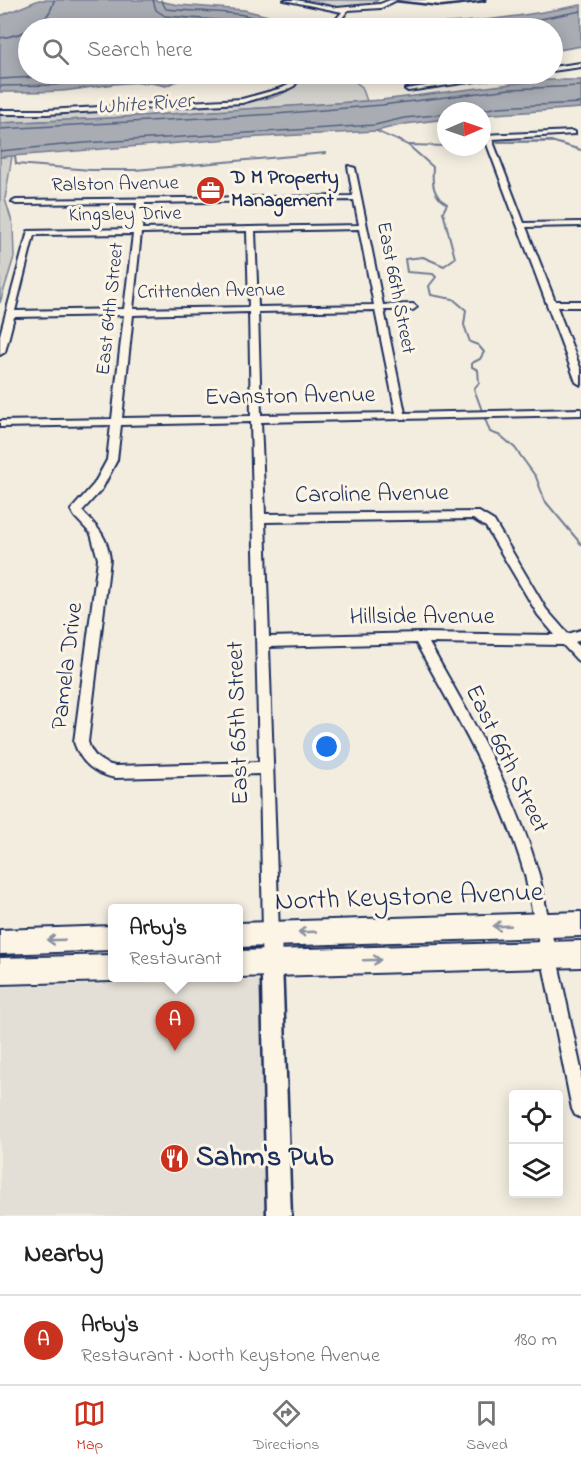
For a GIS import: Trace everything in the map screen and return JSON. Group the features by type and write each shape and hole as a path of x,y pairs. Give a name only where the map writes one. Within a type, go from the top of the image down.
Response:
{"main road":[{"name":"North Keystone Avenue","path":"243,964 545,940 581,924"},
{"name":"North Keystone Avenue","path":"243,935 545,940 581,954"},
{"path":"0,942 108,938"},
{"path":"0,971 108,968"}],"street":[{"path":"287,0 343,10 379,6 394,0"},
{"path":"379,6 385,0"},
{"path":"399,0 441,3 481,0"},
{"path":"338,18 343,10"},
{"path":"563,67 581,65"},
{"path":"0,112 48,112 234,102 278,92 293,84"},
{"path":"408,88 440,84"},
{"path":"491,137 573,133"},
{"path":"491,146 581,382"},
{"name":"East 66th Street","path":"351,168 401,415"},
{"name":"Ralston Avenue","path":"16,202 358,198"},
{"name":"East 64th Street","path":"76,513 77,507 107,474 112,460 141,201"},
{"path":"521,225 581,224"},
{"name":"Kingsley Drive","path":"10,314 31,233 363,227"},
{"name":"East 65th Street","path":"251,229 279,1216"},
{"path":"552,304 581,304"},
{"name":"Crittenden Avenue","path":"10,314 413,307"},
{"path":"0,352 10,314"},
{"name":"Evanston Avenue","path":"0,424 581,412"},
{"name":"Pamela Drive","path":"76,513 94,530 100,541 104,559 81,742 85,755 94,765 115,772 266,768"},
{"name":"Caroline Avenue","path":"259,518 465,514 485,520 495,530 542,612 565,640"},
{"name":"Hillside Avenue","path":"263,642 420,638 565,640 581,635"},
{"name":"East 66th Street","path":"420,638 512,813 526,852 581,1109"},
{"path":"565,640 581,657"}],"shaded area":[{"path":"294,0 378,0 361,7 349,8"},
{"path":"295,84 358,84 362,87 367,101 0,123 0,115 41,115 248,102 280,95"},
{"path":"12,156 5,199 13,225 14,257 0,303 0,157"},
{"path":"260,980 265,1216 0,1216 0,987"}],"water":[{"path":"39,0 153,0 179,5 244,10 274,18 18,18 18,84 119,84 61,91 0,92 0,16"},
{"path":"581,5 581,46 563,49 563,18 501,18"},
{"path":"563,80 581,80 581,108 491,114 491,102 437,102 437,120 376,131 243,138 0,157 0,123 381,100 511,84 563,84"}],"waterway":[{"path":"376,131 401,142"},
{"path":"398,140 408,145 433,167 433,183 436,193 447,204 443,212 455,258 444,266 423,257 405,259 407,272 433,274 436,277 429,286 431,295 453,299 466,310 464,325 470,342 478,345 484,352 480,359 472,363 472,367 478,370 479,383 474,389 490,432 501,436 515,448 536,477 545,501 581,544"},
{"path":"554,142 482,142 551,141 581,150"},
{"path":"409,145 437,146"},
{"path":"15,156 16,164 91,170 135,170 326,153"}],"place":[{"name":"D M Property Management","path":"210,190"},
{"name":"Arby's","path":"175,1051"},
{"name":"Sahm's Pub","path":"175,1158"}],"water label":[{"name":"White River","path":"145,105"}]}
